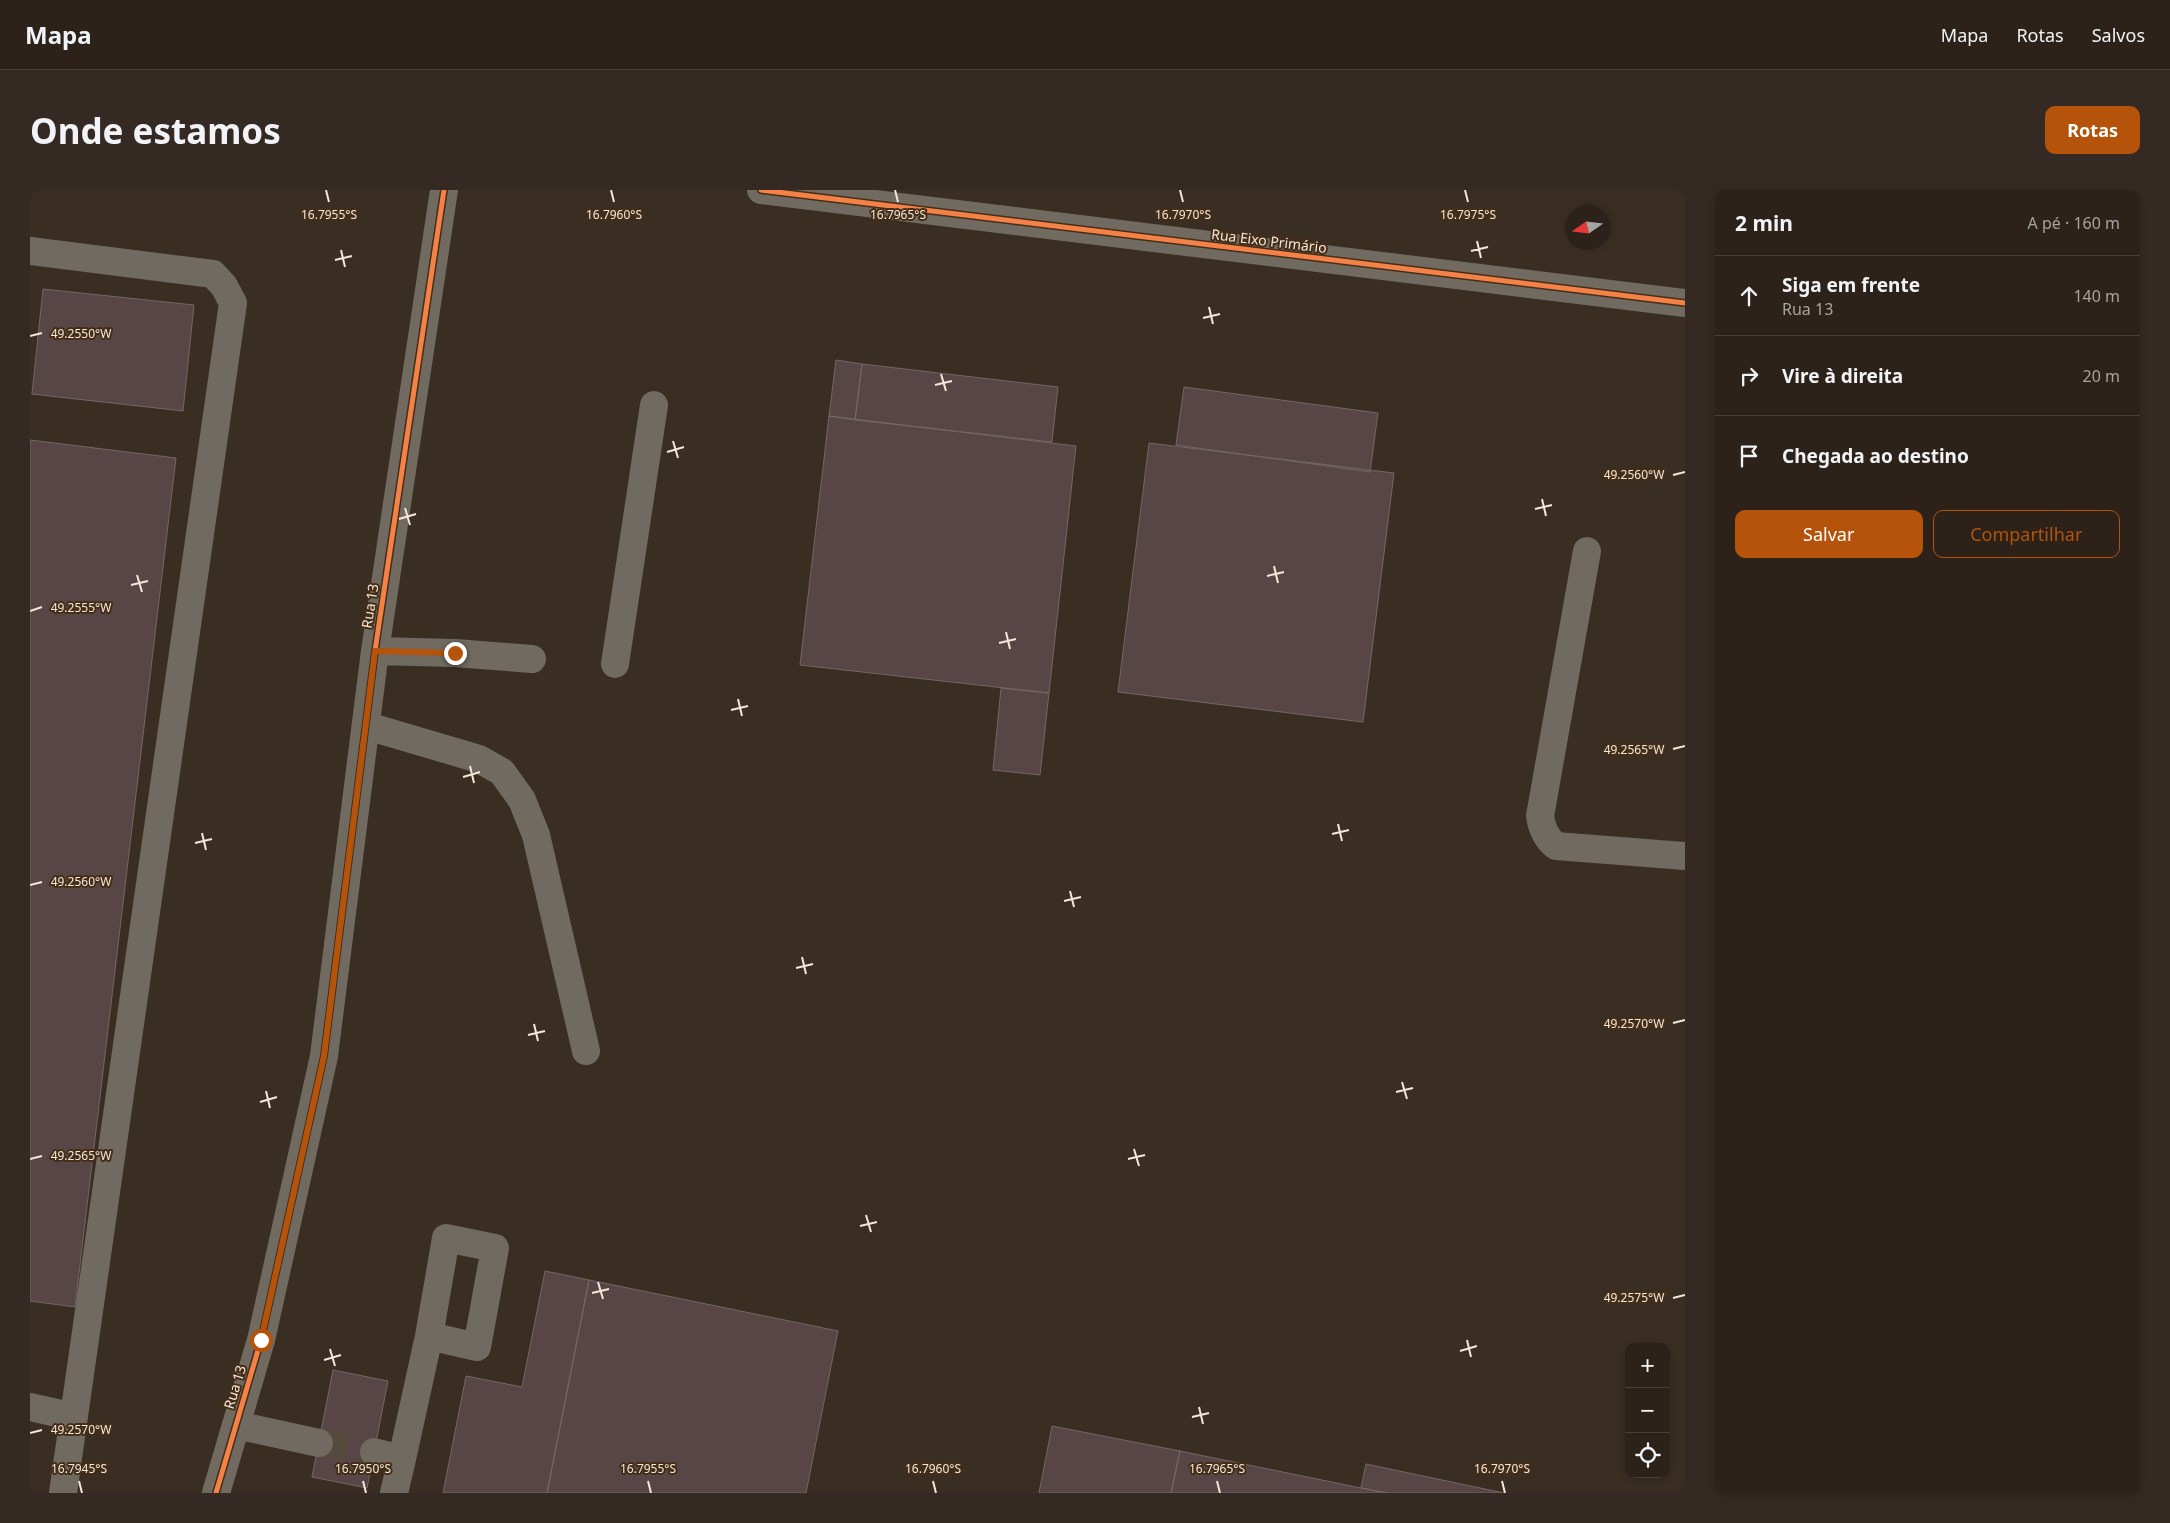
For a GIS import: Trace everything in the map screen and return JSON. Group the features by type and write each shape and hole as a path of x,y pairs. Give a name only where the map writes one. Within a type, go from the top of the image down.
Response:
{"street":[{"name":"Rua 13","path":"216,1493 261,1340 324,1056 375,651 444,190"},
{"name":"Rua Eixo Primário","path":"761,190 1685,303"},
{"path":"30,251 213,274 224,286 233,303 63,1493"},
{"path":"616,664 654,405"},
{"path":"1587,551 1540,816 1542,828 1548,840 1556,846 1685,856"},
{"path":"375,651 455,653 532,659"},
{"path":"367,726 479,759 502,772 522,800 536,835 586,1051"},
{"path":"394,1493 429,1336"},
{"path":"30,1407 74,1416"},
{"path":"236,1425 319,1443"},
{"path":"374,1452 402,1459"}],"building":[{"path":"43,289 194,305 183,411 32,394"},
{"path":"836,360 862,364 855,420 829,416"},
{"path":"862,364 1058,387 1052,442 855,420"},
{"path":"1184,387 1378,413 1370,472 1176,445"},
{"path":"829,416 1076,446 1049,693 800,665"},
{"path":"30,440 176,458 75,1307 30,1301"},
{"path":"1149,443 1394,473 1363,722 1118,692"},
{"path":"1001,688 1049,693 1040,775 993,770"},
{"path":"545,1271 589,1280 547,1493 443,1493 466,1376 522,1387"},
{"path":"589,1280 838,1331 806,1493 547,1493"},
{"path":"333,1370 388,1381 367,1488 312,1477"},
{"path":"1052,1426 1180,1451 1171,1493 1039,1493"},
{"path":"1180,1451 1361,1488 1387,1493 1171,1493"},
{"path":"1366,1464 1504,1493 1387,1493 1361,1488"}],"tunnel":[{"path":"319,1443 374,1452"}],"cycle path":[{"path":"216,1493 261,1340 324,1056 375,651 444,190"},
{"path":"761,190 1685,303"}],"route":[{"path":"261,1340 324,1056 375,651 455,653"}]}
